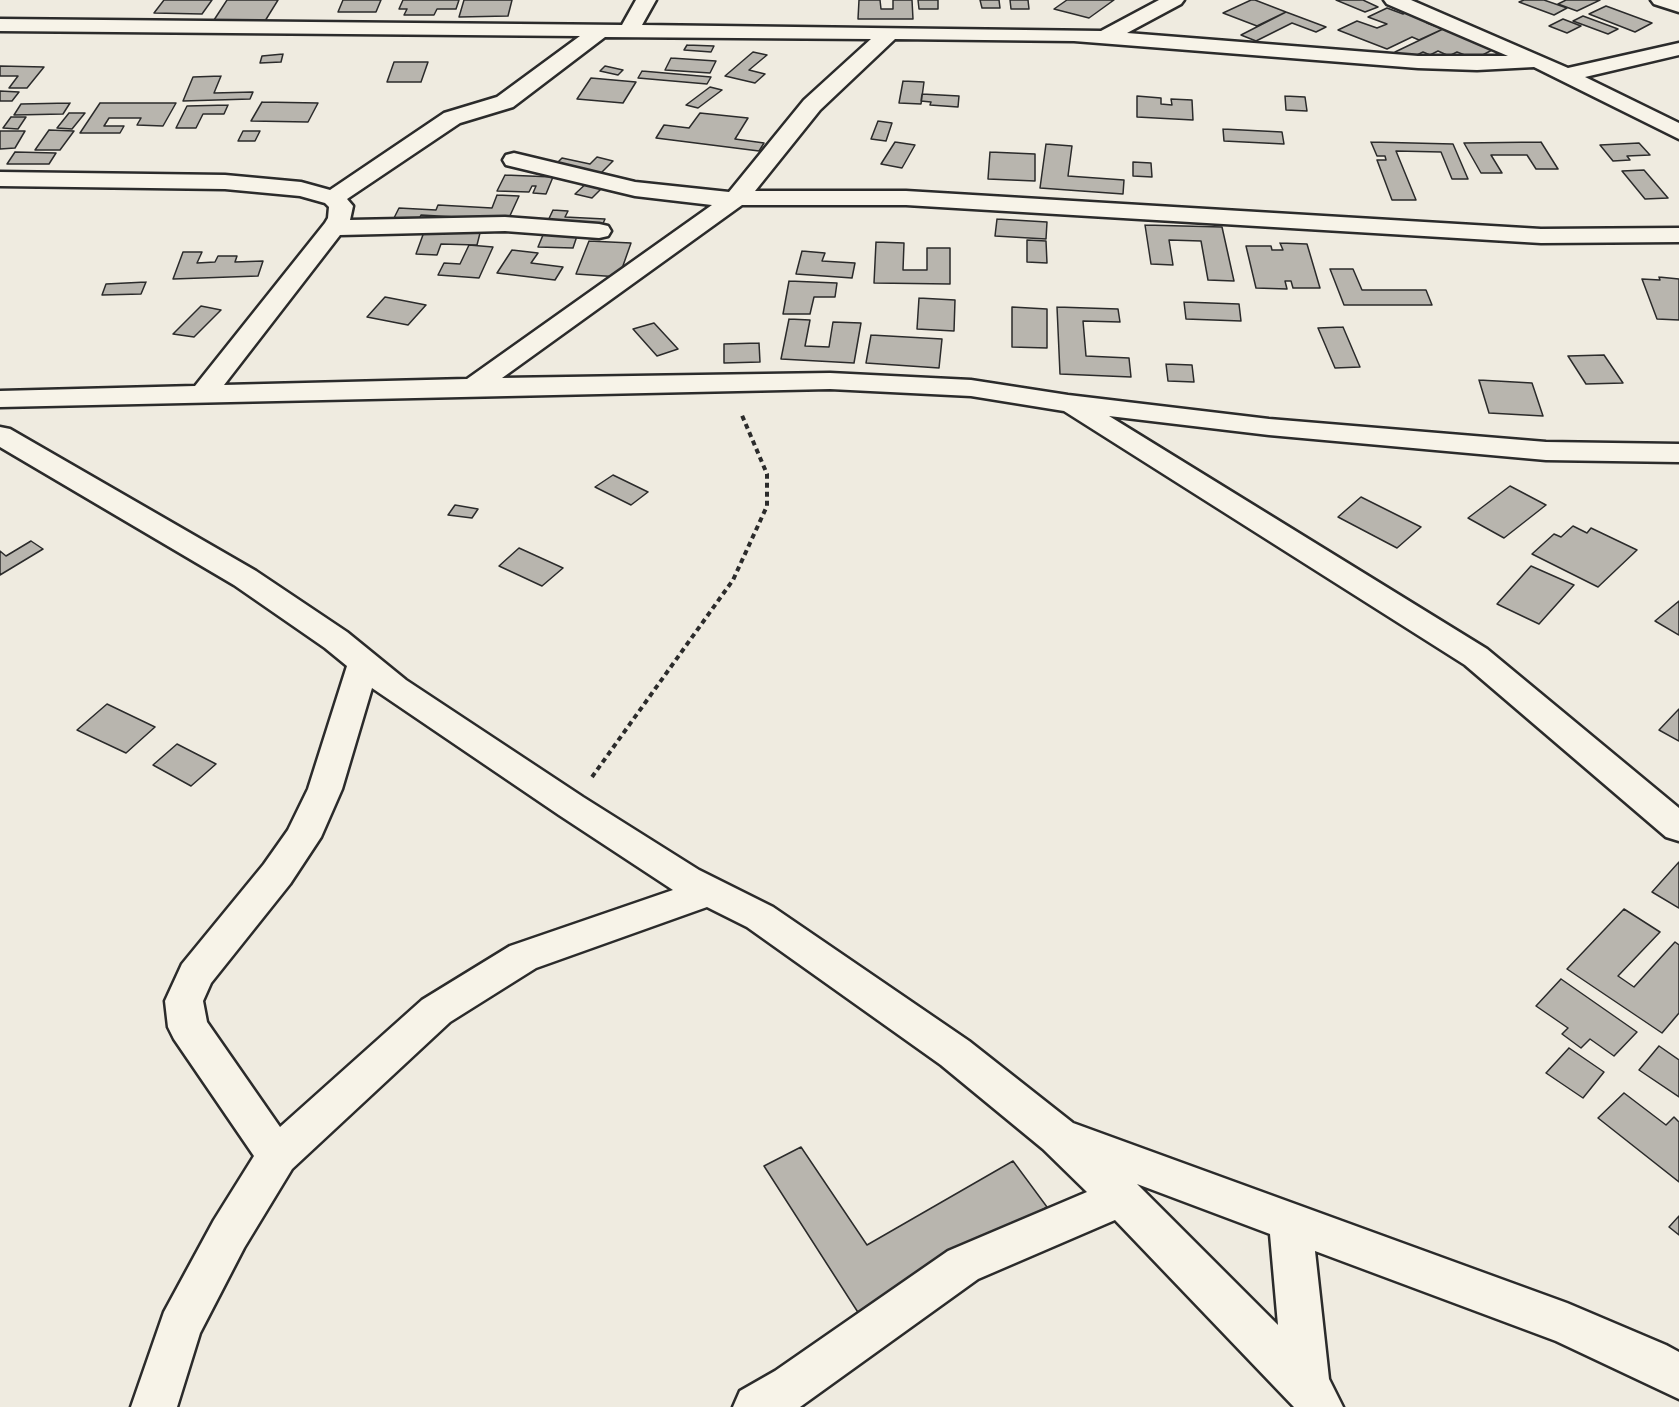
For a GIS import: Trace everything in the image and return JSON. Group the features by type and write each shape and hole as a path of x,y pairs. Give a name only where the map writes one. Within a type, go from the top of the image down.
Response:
{"street":[{"path":"627,31 646,0"},
{"path":"1105,37 1174,0"},
{"path":"1394,0 1537,61 1679,132"},
{"path":"1661,0 1679,6"},
{"path":"0,25 1105,37 1418,62 1477,64 1537,61"},
{"path":"333,198 452,118 505,102 600,31"},
{"path":"473,387 735,199 812,105 890,33"},
{"path":"1565,75 1679,49"},
{"path":"514,160 635,189 735,199 906,198 1541,236 1679,235"},
{"path":"0,179 225,182 301,189 333,198 341,206 340,218 333,228 201,395"},
{"path":"333,228 485,224 599,231"},
{"path":"0,399 830,381 971,388 1068,403 1269,427 1534,450 1679,453"},
{"path":"1068,403 1476,657 1679,828"},
{"path":"0,435 245,578 336,640 394,688 686,880 760,917 955,1053 1058,1136 1121,1197 1314,1396"},
{"path":"277,1156 188,1026 184,1001 195,975 277,874 303,837 325,789 364,662"},
{"path":"154,1407 180,1328 229,1234 277,1156 436,1011 523,957 710,892"},
{"path":"1058,1136 1567,1324 1650,1361 1679,1377"},
{"path":"756,1407 790,1387 963,1265 1121,1197"},
{"path":"1290,1222 1314,1396"}],"path":[{"path":"571,806 733,580 767,506 767,474 728,383"}],"building":[{"path":"164,0 212,0 202,14 154,13"},
{"path":"227,0 278,0 265,21 214,20"},
{"path":"343,0 381,0 376,12 338,12"},
{"path":"403,0 459,0 456,9 437,9 434,15 404,15 407,9 399,9"},
{"path":"464,0 512,0 508,16 459,17"},
{"path":"859,0 880,0 881,9 893,9 893,0 912,0 913,19 858,19"},
{"path":"918,0 938,0 938,9 919,9"},
{"path":"980,0 999,0 1000,8 982,8"},
{"path":"1010,0 1028,0 1029,9 1011,9"},
{"path":"1067,0 1114,0 1089,18 1054,9"},
{"path":"1251,0 1286,12 1257,26 1223,13"},
{"path":"1336,0 1363,0 1378,7 1365,12"},
{"path":"1544,0 1567,8 1554,15 1519,2"},
{"path":"1566,0 1600,0 1577,11 1558,4"},
{"path":"1606,6 1652,23 1635,32 1589,14"},
{"path":"1387,8 1403,14 1409,11 1433,20 1427,23 1443,29 1419,40 1412,37 1387,49 1338,30 1357,21 1377,28 1387,24 1368,17"},
{"path":"1286,12 1326,27 1316,32 1292,23 1256,41 1241,35"},
{"path":"1583,16 1618,29 1608,34 1573,21"},
{"path":"1563,19 1581,26 1567,33 1549,26"},
{"path":"1443,29 1494,49 1475,59 1457,52 1449,56 1438,51 1430,55 1423,52 1411,58 1395,52"},
{"path":"687,45 714,46 711,52 684,50"},
{"path":"753,52 767,55 749,70 765,74 755,83 725,76"},
{"path":"283,54 281,62 260,63 262,56"},
{"path":"671,58 716,61 710,73 665,70"},
{"path":"394,62 428,62 421,82 387,82"},
{"path":"0,66 44,67 27,88 9,88 18,76 0,76"},
{"path":"605,66 623,70 618,75 600,71"},
{"path":"642,71 711,77 707,84 638,78"},
{"path":"221,76 214,93 253,92 250,99 183,101 193,77"},
{"path":"591,78 636,82 623,103 577,99"},
{"path":"903,81 924,82 921,104 899,103"},
{"path":"710,87 722,90 698,108 686,105"},
{"path":"0,91 19,92 12,101 0,101"},
{"path":"922,94 959,96 958,107 930,105 931,102 921,101"},
{"path":"1137,96 1161,98 1161,104 1172,105 1171,99 1192,100 1193,120 1137,117"},
{"path":"1285,96 1305,97 1307,111 1286,110"},
{"path":"262,102 318,103 308,122 251,121"},
{"path":"70,103 63,114 14,115 21,104"},
{"path":"100,103 176,103 163,126 137,125 141,118 109,118 104,126 124,126 120,133 80,133"},
{"path":"228,105 224,114 203,114 196,128 176,128 187,106"},
{"path":"69,113 85,113 72,129 57,128"},
{"path":"700,113 748,118 735,139 764,143 759,151 656,138 664,125 689,128"},
{"path":"11,117 26,117 18,129 3,128"},
{"path":"878,121 892,123 886,141 871,139"},
{"path":"1223,129 1282,132 1284,144 1224,141"},
{"path":"49,130 74,131 60,150 35,150"},
{"path":"0,131 25,131 15,148 0,149"},
{"path":"243,131 260,131 255,141 238,141"},
{"path":"895,142 915,145 902,168 881,164"},
{"path":"1371,142 1453,144 1468,179 1452,179 1441,152 1396,151 1416,200 1392,200 1377,160 1386,160 1385,156 1377,156"},
{"path":"1541,142 1558,169 1536,169 1527,155 1491,155 1502,173 1481,173 1464,143"},
{"path":"1639,143 1650,155 1627,156 1630,160 1613,161 1600,145"},
{"path":"1046,144 1072,146 1068,176 1124,180 1123,194 1040,188"},
{"path":"15,152 56,153 49,164 7,164"},
{"path":"990,152 1035,154 1035,181 988,179"},
{"path":"597,157 613,161 597,177 553,167 562,158 590,164"},
{"path":"1133,162 1151,163 1152,177 1133,176"},
{"path":"1644,170 1668,198 1645,199 1622,171"},
{"path":"505,175 553,177 546,194 533,193 536,186 532,186 529,192 497,191"},
{"path":"590,180 606,184 592,198 575,194"},
{"path":"497,195 519,196 508,220 421,215 418,221 393,220 399,208 436,210 438,205 492,208"},
{"path":"553,210 568,211 565,217 605,219 601,228 546,225"},
{"path":"997,219 1047,222 1046,239 995,236"},
{"path":"1145,225 1222,227 1234,281 1208,280 1201,241 1169,240 1173,265 1151,264"},
{"path":"424,232 480,233 477,245 441,244 437,255 416,254"},
{"path":"543,235 577,236 573,248 538,247"},
{"path":"1027,240 1046,241 1047,263 1027,262"},
{"path":"589,241 631,243 619,277 576,274"},
{"path":"876,242 904,243 903,270 927,270 927,248 950,248 950,284 874,283"},
{"path":"1280,243 1307,244 1320,288 1293,288 1291,281 1285,281 1287,289 1256,288 1246,246 1271,246 1272,250 1283,250"},
{"path":"469,245 493,247 479,278 438,275 444,263 460,264"},
{"path":"512,250 538,253 531,263 563,267 555,280 497,273"},
{"path":"802,251 825,253 822,261 855,263 852,278 796,274"},
{"path":"183,252 202,252 197,263 215,262 218,256 237,256 235,262 263,261 258,276 173,279"},
{"path":"1330,269 1353,269 1362,290 1426,290 1432,305 1344,305"},
{"path":"1659,277 1679,279 1679,320 1657,319 1642,279 1660,280"},
{"path":"789,281 837,283 835,297 814,297 810,314 783,314"},
{"path":"146,282 141,294 102,295 106,284"},
{"path":"385,297 426,305 408,325 367,317"},
{"path":"919,298 955,300 954,331 917,329"},
{"path":"1184,302 1239,304 1241,321 1186,319"},
{"path":"201,306 221,310 194,337 173,334"},
{"path":"1012,307 1047,309 1047,348 1012,347"},
{"path":"1057,307 1118,309 1120,322 1083,321 1086,356 1129,358 1131,377 1060,374"},
{"path":"789,319 810,320 805,346 829,347 833,322 861,323 854,363 781,359"},
{"path":"654,323 678,349 657,356 633,329"},
{"path":"1343,327 1360,367 1335,368 1318,328"},
{"path":"871,335 942,339 939,368 866,363"},
{"path":"759,343 760,362 724,363 724,344"},
{"path":"1604,355 1623,383 1586,384 1568,356"},
{"path":"1166,364 1192,365 1194,382 1168,381"},
{"path":"1479,380 1532,383 1543,416 1489,413"},
{"path":"613,475 648,492 631,505 595,487"},
{"path":"1510,486 1546,505 1504,538 1468,518"},
{"path":"1361,497 1421,527 1397,548 1338,517"},
{"path":"455,505 478,509 472,518 448,515"},
{"path":"1573,526 1587,533 1591,528 1637,550 1598,587 1532,554 1554,534 1561,537"},
{"path":"31,541 43,549 0,575 0,551 6,556"},
{"path":"519,548 563,568 542,586 499,566"},
{"path":"1531,566 1574,585 1539,624 1497,604"},
{"path":"1679,601 1679,635 1655,621"},
{"path":"107,704 155,727 126,753 77,730"},
{"path":"1679,709 1679,741 1659,730"},
{"path":"177,744 216,764 191,786 153,765"},
{"path":"1679,862 1679,908 1652,892"},
{"path":"1624,909 1660,932 1618,976 1634,987 1675,942 1679,945 1679,1013 1662,1033 1567,969"},
{"path":"1561,979 1637,1032 1614,1056 1590,1039 1581,1048 1562,1034 1568,1028 1536,1006"},
{"path":"1659,1046 1679,1060 1679,1097 1639,1070"},
{"path":"1569,1048 1604,1072 1583,1098 1546,1073"},
{"path":"1624,1093 1666,1125 1674,1117 1679,1122 1679,1182 1598,1118"},
{"path":"801,1147 867,1245 1013,1161 1047,1207 861,1317 764,1166"},
{"path":"1679,1216 1679,1235 1669,1227"}]}
